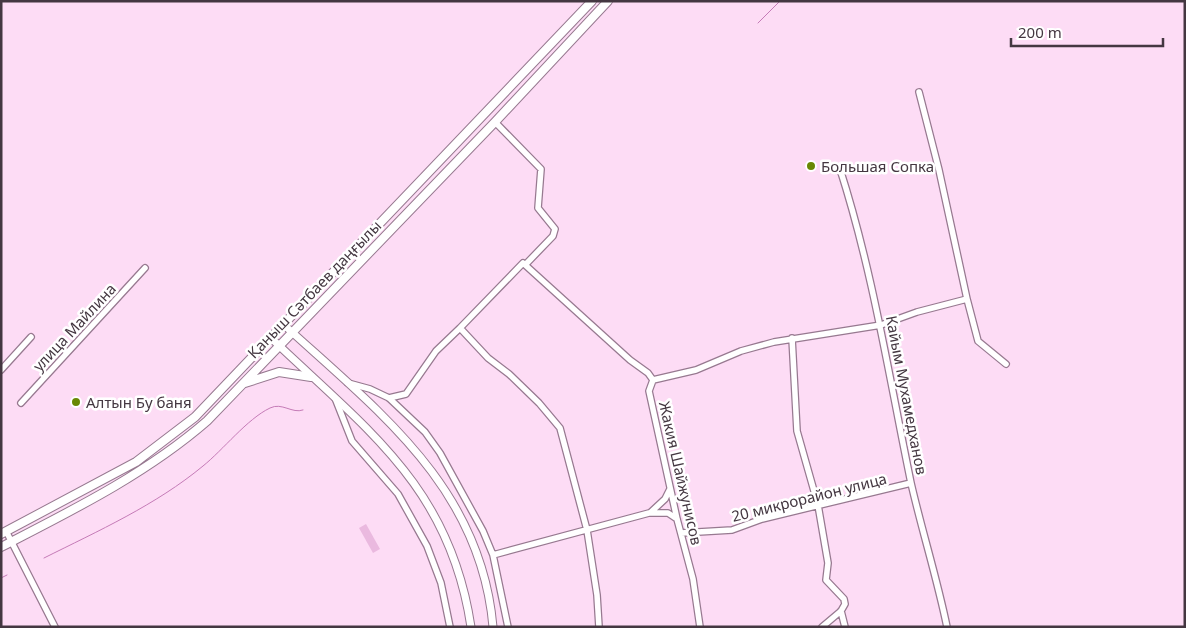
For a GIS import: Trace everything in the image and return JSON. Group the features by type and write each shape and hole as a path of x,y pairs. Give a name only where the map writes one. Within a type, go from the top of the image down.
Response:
{"main road":[{"name":"Қаныш Сәтбаев даңғылы","path":"4,533 110,477 164,442 194,417 592,1"},
{"name":"Қаныш Сәтбаев даңғылы","path":"1,547 150,466 175,448 200,426 496,122 608,1"},
{"path":"241,385 279,372 311,377"}],"street":[{"path":"919,92 978,341 1006,364"},
{"path":"389,398 406,394 436,351 552,236 555,229 538,208 541,169 496,122"},
{"name":"Кайым Мухамедханов","path":"840,169 863,247 881,325 912,484 946,627"},
{"path":"524,263 630,360 648,372 652,380 696,370 741,351 792,338 881,325 917,312 967,299"},
{"name":"улица Майлина","path":"22,403 145,268"},
{"path":"283,324 400,432 446,491 470,538 480,564 493,627"},
{"path":"460,328 488,358 509,374 539,403 560,428 587,530 597,596 599,627"},
{"path":"1,370 31,337"},
{"path":"270,337 391,453 428,502 456,564 471,627"},
{"path":"792,338 797,430 818,505 828,563 826,580 844,599 845,604 841,611 822,627"},
{"name":"Жакия Шайжунисов","path":"652,380 649,392 677,519 694,579 700,627"},
{"path":"346,382 370,389 389,398 425,432 440,454 483,531 494,555 508,627"},
{"path":"335,398 352,441 398,494 427,546 442,583 450,627"},
{"name":"20 микрорайон улица","path":"681,533 732,530 762,519 912,484"},
{"path":"649,513 665,499 670,489"},
{"path":"494,555 649,513 668,513 677,519"},
{"path":"4,533 11,542 55,627"},
{"path":"841,611 845,627"}],"shaded area":[{"path":"366,524 380,549 373,553 359,528"}],"waterway":[{"path":"758,23 780,1"},
{"path":"44,558 106,527 166,493 203,466 261,413 279,406 295,411 303,410"},
{"path":"1,578 7,575"}],"place":[{"name":"Большая Сопка","path":"811,166"},
{"name":"Алтын Бу баня","path":"76,402"}]}
